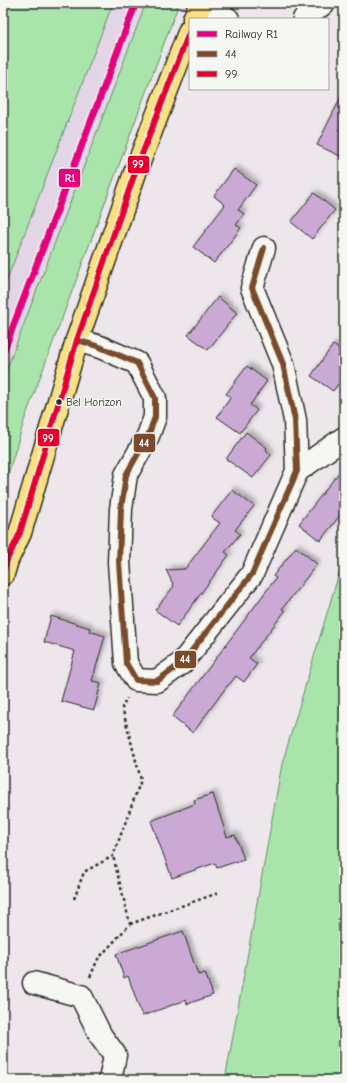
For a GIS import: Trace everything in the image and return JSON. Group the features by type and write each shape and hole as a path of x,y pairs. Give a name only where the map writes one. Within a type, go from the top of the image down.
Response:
{"main road":[{"path":"3,574 7,560 20,533 77,340 136,170 189,33"}],"street":[{"path":"305,18 324,3"},
{"path":"198,10 225,18"},
{"path":"77,340 100,347 137,363 155,398 155,417 148,436 126,475 121,509 119,562 126,663 136,680 157,681 182,663 252,574 297,471 295,420 283,364 252,288 264,248"},
{"path":"297,471 344,438"},
{"path":"34,983 81,996 101,1036 115,1055 110,1080"}],"path":[{"path":"130,924 113,856 141,780 122,707 136,680"},
{"path":"74,899 84,872 113,856"},
{"path":"81,996 98,959 130,924 218,893"}],"shaded area":[{"path":"113,3 146,3 3,379 3,290"}],"green space":[{"path":"3,3 113,3 3,290"},
{"path":"146,3 179,3 25,418 3,491 3,379"},
{"path":"339,573 344,574 344,1080 225,1080 282,764"}],"building":[{"path":"344,91 344,158 317,145"},
{"path":"234,169 256,185 238,210 244,214 236,225 241,228 214,263 193,247 225,205 214,196"},
{"path":"314,193 335,210 312,239 291,222"},
{"path":"218,297 237,313 208,350 188,335"},
{"path":"333,345 344,352 344,376 333,391 311,376"},
{"path":"247,366 267,381 250,405 257,410 240,433 217,417 231,397 226,394"},
{"path":"246,432 267,448 266,450 271,455 253,478 226,459"},
{"path":"344,466 344,510 320,541 299,524"},
{"path":"232,490 254,506 235,530 240,534 225,552 229,555 177,626 155,610 174,586 166,570 185,569 220,523 211,517"},
{"path":"296,547 317,564 282,609 285,611 249,658 257,664 244,682 236,676 193,733 172,717 276,578 273,576"},
{"path":"51,616 90,628 89,631 105,636 92,681 101,683 94,710 61,701 75,651 44,642"},
{"path":"213,794 227,837 235,835 244,859 217,868 215,863 172,878 151,821 195,804 194,800"},
{"path":"183,931 198,975 205,973 213,995 187,1004 186,1000 142,1016 128,976 124,978 116,954"}],"rail line":[{"name":"R1","path":"3,353 136,3"}],"transit line":[{"name":"99","path":"3,574 7,560 20,533 77,340 136,170 189,33"},
{"name":"44","path":"77,340 100,347 137,363 155,398 155,417 148,436 126,475 121,509 119,562 126,663 136,680 157,681 182,663 252,574 297,471 295,420 283,364 252,288 264,248"}],"place":[{"name":"Bel Horizon","path":"59,402"}]}
